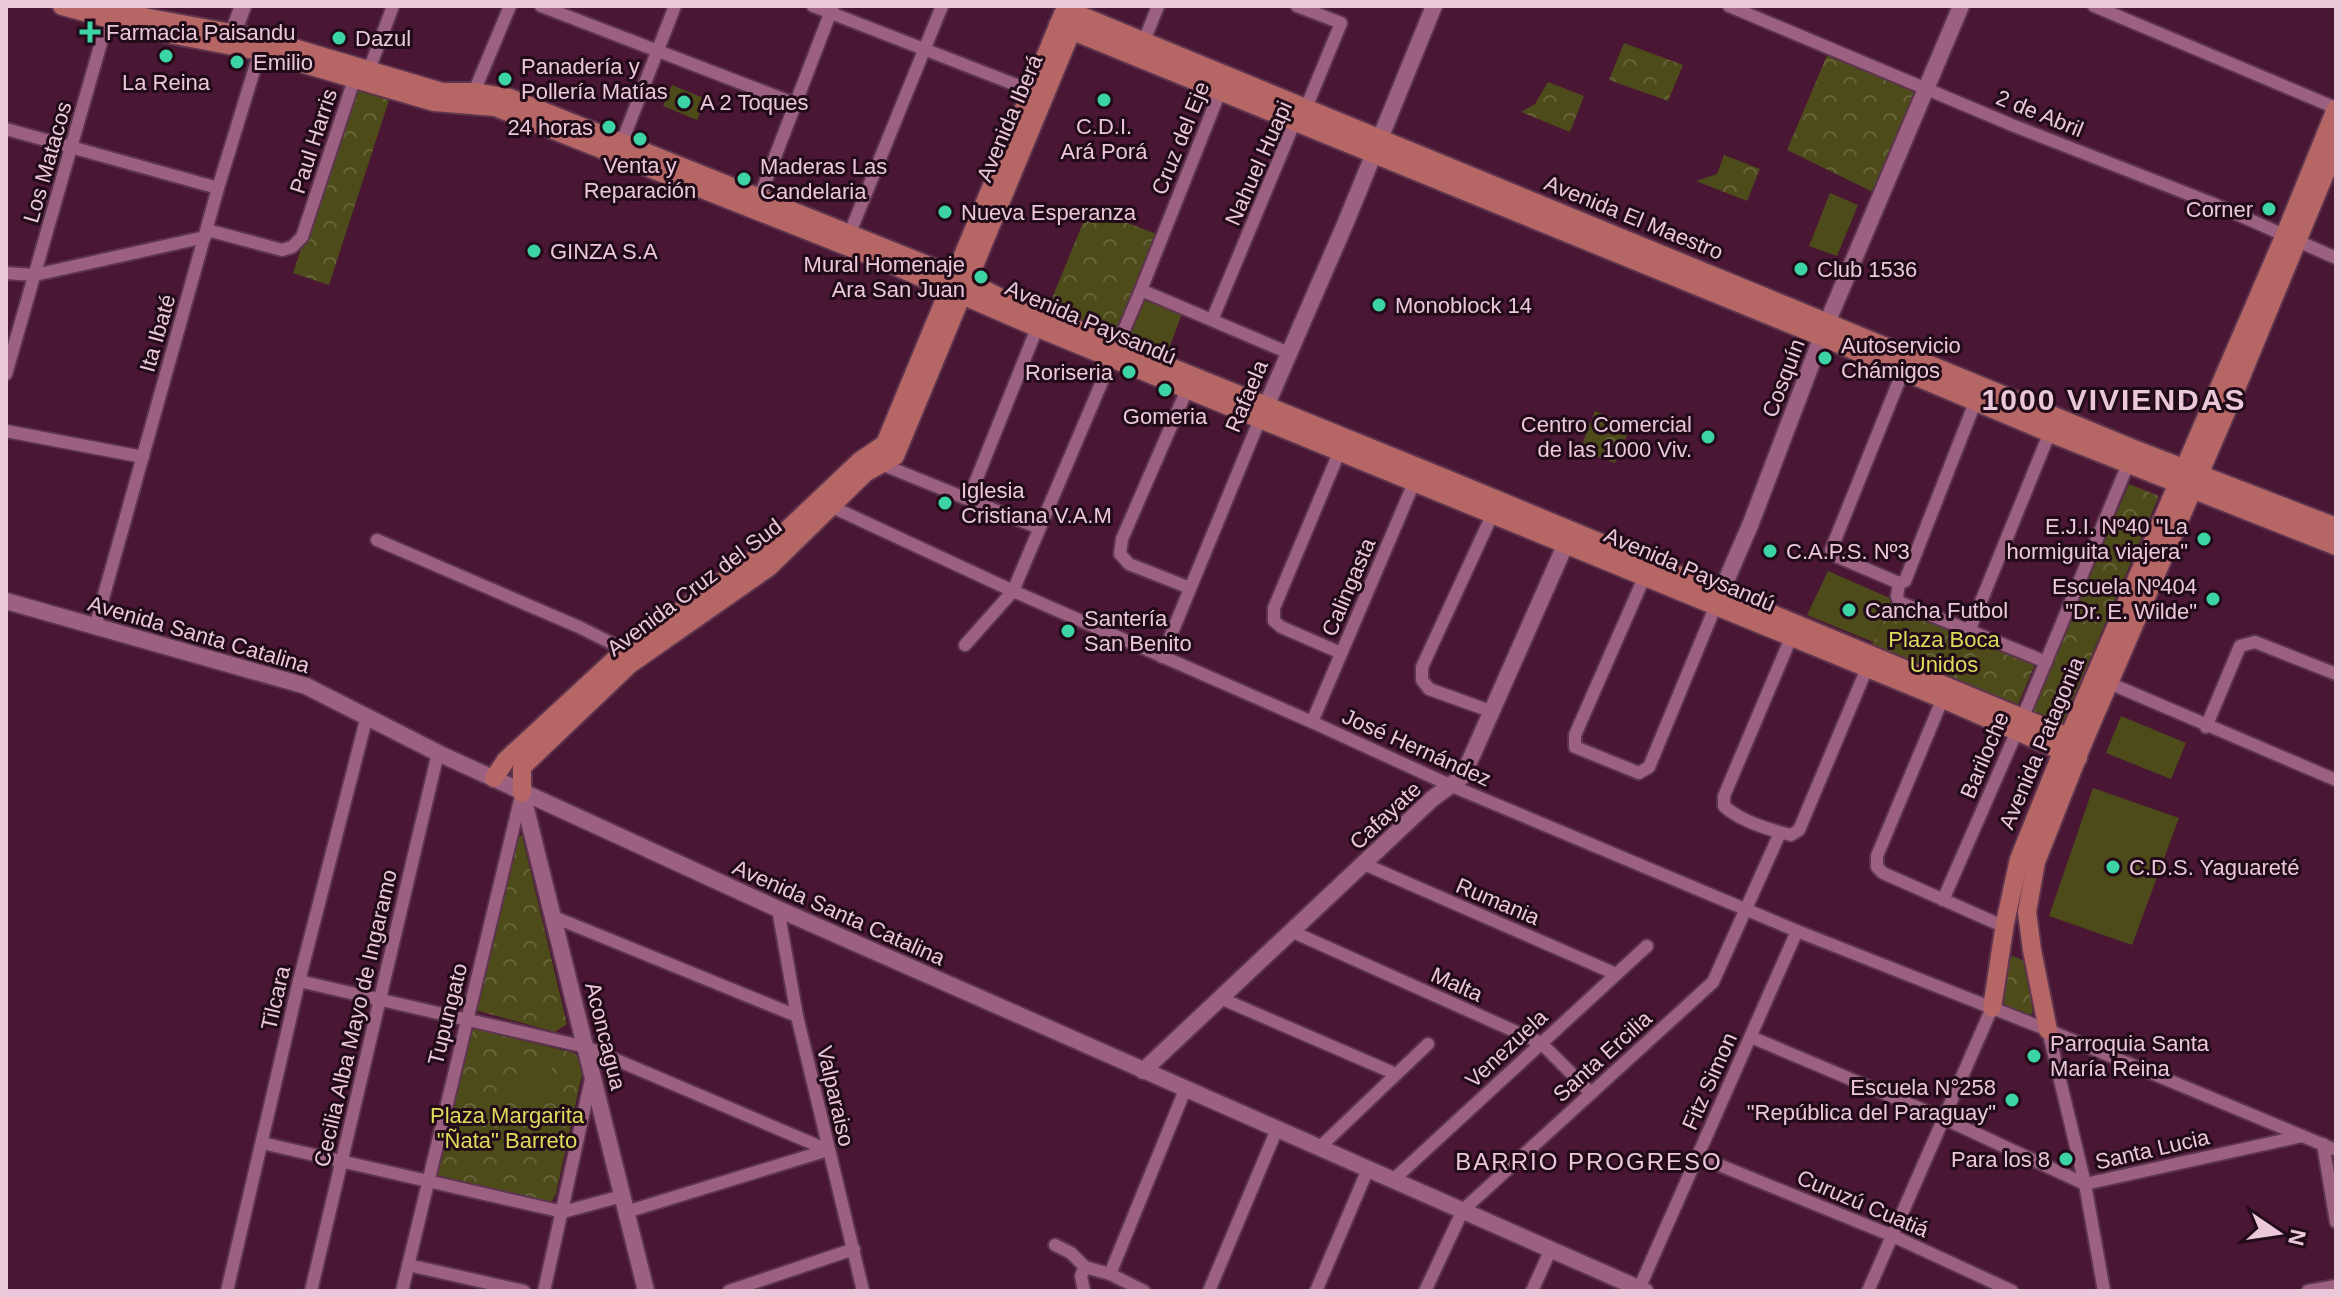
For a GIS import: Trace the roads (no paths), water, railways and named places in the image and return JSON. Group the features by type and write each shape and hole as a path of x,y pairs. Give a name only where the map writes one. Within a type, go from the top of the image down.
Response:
{"main road":[{"name":"Avenida Paysandú","path":"62,6 108,11 231,38 260,51 361,75"},
{"name":"Avenida Paysandú","path":"108,11 146,11 361,75 434,102 510,98 760,196 848,239"},
{"name":"Avenida El Maestro","path":"1070,15 1144,41 1223,83"},
{"name":"Avenida El Maestro","path":"1070,15 1300,115 2189,479"},
{"name":"Avenida Iberá","path":"959,285 1032,91 1070,15"},
{"name":"Avenida Iberá","path":"959,285 1070,15"},
{"name":"Avenida Paysandú","path":"472,98 848,239 2073,747"},
{"name":"Avenida Patagonia","path":"1992,1008 2019,859 2073,747 2189,479 2290,239 2336,109"},
{"name":"Avenida Patagonia","path":"2290,239 2336,147"},
{"name":"Avenida Cruz del Sud","path":"494,778 506,760 625,650 764,552 865,473 895,456 959,285"},
{"name":"Avenida Cruz del Sud","path":"522,793 522,767 630,664 769,567 860,461 885,444 959,285"},
{"name":"Avenida Patagonia","path":"2048,1030 2027,912 2033,876 2073,747 2109,683 2189,479"},
{"path":"2189,479 2336,527"},
{"path":"2189,479 2336,546"},
{"path":"2001,948 2032,950"}],"street":[{"path":"231,38 243,6"},
{"name":"Paul Harris","path":"206,233 282,250 292,247 302,237 361,75 393,6"},
{"path":"472,98 510,6"},
{"path":"541,6 796,104"},
{"path":"622,142 675,6"},
{"path":"813,6 832,10 1032,91"},
{"path":"848,239 942,6"},
{"path":"1144,41 1158,6"},
{"name":"Nahuel Huapi","path":"1212,320 1341,23 1297,6"},
{"name":"Rafaela","path":"1162,657 1434,6"},
{"name":"2 de Abril","path":"1729,6 2012,125 2214,204 2336,258"},
{"name":"Cosquín","path":"1647,570 1575,735 1575,747 1639,773 1649,767 1751,523 1825,330 1961,6"},
{"path":"2094,6 2336,109"},
{"path":"760,196 832,10"},
{"name":"Los Matacos","path":"6,374 72,148 108,11"},
{"name":"Ita Ibaté","path":"95,627 218,188 260,51"},
{"name":"Cruz del Eje","path":"965,645 1013,591 1141,290 1223,83"},
{"path":"6,129 218,188"},
{"path":"6,273 35,275 206,233"},
{"path":"1141,290 1289,353"},
{"path":"969,498 1040,321"},
{"path":"1902,582 1838,557 1831,550 1906,364"},
{"path":"1190,382 1122,539 1120,554 1129,564 1190,588"},
{"path":"1978,394 1897,596 1899,602 2046,662"},
{"path":"1969,631 2053,425"},
{"path":"6,431 143,457"},
{"path":"1341,653 1281,627 1274,621 1274,608 1343,445"},
{"name":"Bariloche","path":"1943,900 2131,457"},
{"path":"881,464 1039,528"},
{"name":"Calingasta","path":"1312,722 1417,474"},
{"name":"José Hernández","path":"825,503 1013,591 1452,786 1797,931 2048,1030"},
{"path":"1493,712 1429,689 1422,680 1422,667 1496,507"},
{"name":"Cafayate","path":"1143,1071 1432,799 1463,776 1568,537"},
{"path":"377,540 625,650"},
{"name":"Avenida Santa Catalina","path":"6,601 306,686 522,793 778,909 1640,1290"},
{"path":"1786,834 1731,813 1724,806 1724,796 1794,630"},
{"path":"2206,727 2240,646 2255,642 2336,674"},
{"name":"Santa Ercilia","path":"1425,1291 1463,1210 1713,982 1786,834 1799,830 1870,661"},
{"path":"2109,683 2336,780"},
{"path":"1945,693 1877,856 1877,867 1883,873 2005,927"},
{"name":"Tilcara","path":"227,1291 299,981 367,716"},
{"name":"Cecilia Alba Mayo de Ingaramo","path":"311,1291 438,753"},
{"name":"Aconcagua","path":"522,793 646,1291"},
{"name":"Tupungato","path":"402,1291 522,793"},
{"name":"Rumania","path":"1364,864 1616,974"},
{"name":"Valparaiso","path":"778,909 797,1016 863,1291"},
{"path":"554,917 797,1016"},
{"name":"Fitz Simon","path":"1640,1290 1797,931"},
{"name":"Malta","path":"1293,932 1541,1043 1591,1093"},
{"name":"Venezuela","path":"1393,1180 1647,946"},
{"path":"299,981 586,1047 828,1150"},
{"path":"1220,998 1396,1074"},
{"path":"1868,1291 1992,1008"},
{"path":"2048,1030 2336,1150"},
{"path":"2048,1030 2085,1184 2104,1291"},
{"name":"Santa Lucia","path":"1751,1037 1945,1119 2085,1184 2302,1136"},
{"path":"1320,1147 1428,1044"},
{"path":"544,1291 593,1073"},
{"path":"1110,1274 1185,1090"},
{"path":"1209,1291 1277,1129"},
{"path":"262,1143 563,1212 624,1204 828,1150"},
{"path":"2323,1144 2336,1222"},
{"name":"Curuzú Cuatiá","path":"1697,1156 1893,1236 2012,1291"},
{"path":"1316,1291 1368,1169"},
{"path":"1055,1245 1071,1253 1085,1267 1110,1274 1144,1291"},
{"path":"729,1291 854,1249"},
{"path":"1532,1291 1551,1249"},
{"path":"408,1265 524,1291"},
{"path":"1084,1291 1081,1276 1085,1267"},
{"path":"2308,1291 2336,1286"}],"place":[{"name":"Farmacia Paisandu","path":"90,32"},
{"name":"Dazul","path":"339,38"},
{"name":"La Reina","path":"166,56"},
{"name":"Emilio","path":"237,62"},
{"name":"Panadería y Pollería Matías","path":"505,79"},
{"name":"C.D.I. Ará Porá","path":"1104,100"},
{"name":"A 2 Toques","path":"684,102"},
{"name":"24 horas","path":"609,127"},
{"name":"Venta y Reparación","path":"640,139"},
{"name":"Maderas Las Candelaria","path":"744,179"},
{"name":"Corner","path":"2269,209"},
{"name":"Nueva Esperanza","path":"945,212"},
{"name":"GINZA S.A","path":"534,251"},
{"name":"Club 1536","path":"1801,269"},
{"name":"Mural Homenaje Ara San Juan","path":"981,277"},
{"name":"Monoblock 14","path":"1379,305"},
{"name":"Autoservicio Chámigos","path":"1825,358"},
{"name":"Roriseria","path":"1129,372"},
{"name":"Gomeria","path":"1165,390"},
{"name":"Centro Comercial de las 1000 Viv.","path":"1708,437"},
{"name":"Iglesia Cristiana V.A.M","path":"945,503"},
{"name":"E.J.I. Nº40 \"La hormiguita viajera\"","path":"2204,539"},
{"name":"C.A.P.S. Nº3","path":"1770,551"},
{"name":"Escuela Nº404 \"Dr. E. Wilde\"","path":"2213,599"},
{"name":"Cancha Futbol","path":"1849,610"},
{"name":"Santería San Benito","path":"1068,631"},
{"name":"C.D.S. Yaguareté","path":"2113,867"},
{"name":"Parroquia Santa María Reina","path":"2034,1056"},
{"name":"Escuela N°258 \"República del Paraguay\"","path":"2012,1100"},
{"name":"Para los 8","path":"2066,1159"}],"district":[{"name":"1000 VIVIENDAS","path":"2114,400"},
{"name":"BARRIO PROGRESO","path":"1589,1162"}],"park label":[{"name":"Plaza Boca Unidos","path":"1944,652"},
{"name":"Plaza Margarita \"Ñata\" Barreto","path":"507,1128"}]}
